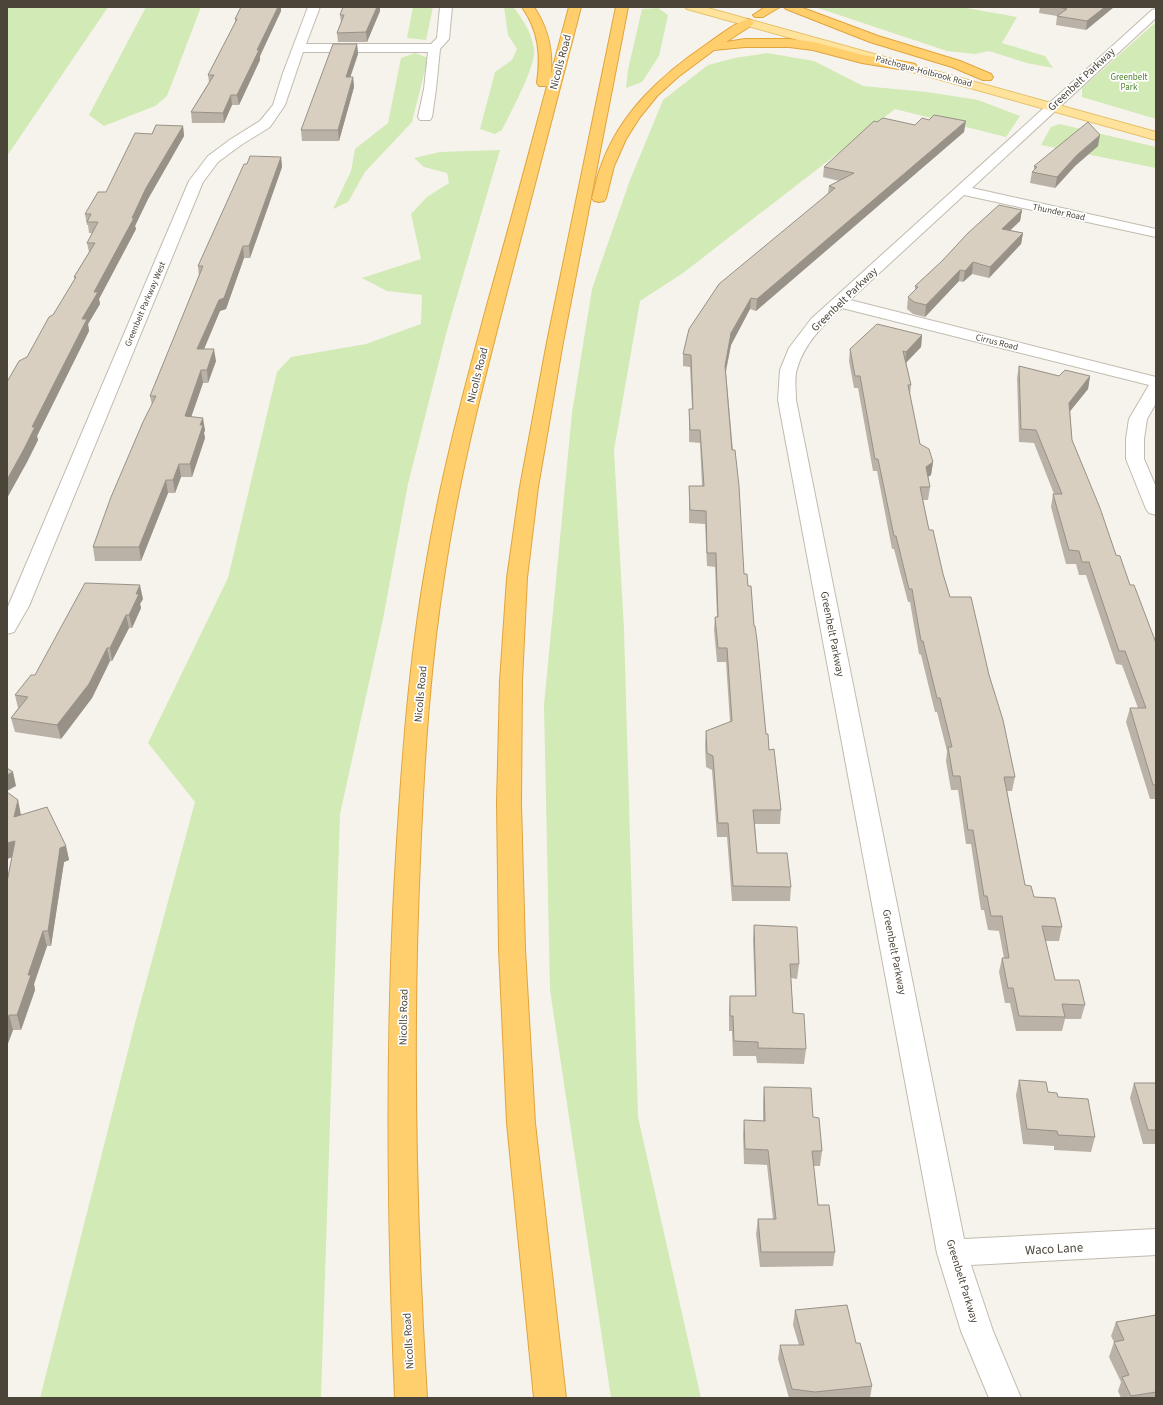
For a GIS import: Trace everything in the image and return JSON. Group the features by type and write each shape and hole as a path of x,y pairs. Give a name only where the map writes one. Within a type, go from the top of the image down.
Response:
{"highway":[{"path":"528,7 539,24 545,43 546,64 543,83 546,112"},
{"name":"Nicolls Road","path":"411,1398 406,1312 402,1103 404,930 412,786 422,667 436,564 453,476 488,330 574,7"},
{"path":"550,1398 521,1123 512,949 509,834 510,681 518,578 529,487 548,380 622,7"},
{"path":"759,15 774,7"},
{"path":"790,7 859,34 956,64 987,77"},
{"path":"596,213 603,178 610,158 617,141 636,111 664,81 748,23"},
{"path":"709,49 745,43 789,43 814,46 862,59 911,67"},
{"path":"571,269 589,233"}],"main road":[{"name":"Patchogue-Holbrook Road","path":"691,7 911,67 1057,102 1156,123"},
{"name":"Patchogue-Holbrook Road","path":"729,7 987,77 1156,136"},
{"path":"748,23 759,15"}],"street":[{"name":"Greenbelt Parkway West","path":"7,628 19,606 196,181 212,159 265,124 279,105 298,48 314,7"},
{"path":"425,116 430,89 434,48 443,39 446,7"},
{"name":"Greenbelt Parkway","path":"1005,1398 977,1331 952,1253 787,400 788,370 797,348 817,322 1156,12"},
{"path":"298,48 434,48"},
{"name":"Thunder Road","path":"961,190 1156,233"},
{"name":"Cirrus Road","path":"838,302 1156,382"},
{"path":"1156,388 1138,419 1135,439 1135,459 1156,509"},
{"name":"Waco Lane","path":"952,1253 1156,1242"}],"green space":[{"path":"7,7 108,7 7,156"},
{"path":"146,7 201,7 167,96 155,106 104,126 89,115"},
{"path":"413,7 433,7 426,40 407,38"},
{"path":"504,7 513,7 523,21 533,42 534,56 527,77 502,130 495,134 480,129 495,72 512,60 517,49 508,35"},
{"path":"815,7 961,7 1017,17 1002,43 1045,56 1053,68 1027,63 989,51 975,54 947,51"},
{"path":"658,8 668,15 659,56 642,82 626,88 628,70 642,9"},
{"name":"Greenbelt Park","path":"1156,22 1156,119 1082,97 1082,88"},
{"path":"415,53 428,58 412,122 365,172 348,202 333,209 351,171 355,149 388,123 401,58"},
{"path":"767,53 814,61 863,86 927,92 978,100 1020,116 1006,137 895,109 683,273 640,301 614,450 624,629 638,1117 701,1398 611,1398 550,990 544,705 572,413 592,289 630,180 663,100 708,65 735,58"},
{"path":"1060,124 1156,147 1156,168 1041,145 1051,127"},
{"path":"500,150 447,330 408,484 383,619 340,814 321,1398 40,1398 135,1023 195,802 148,743 228,578 277,372 291,357 366,344 421,324 422,295 387,291 362,278 421,259 411,214 427,197 449,183 447,173 424,167 414,158 440,152"}],"building":[{"path":"241,7 278,7 237,95 231,95 223,113 191,112 214,75 208,75 237,19 235,19"},
{"path":"343,7 377,7 366,32 337,33 344,15 340,15"},
{"path":"1058,7 1105,7 1087,21 1057,16 1067,9"},
{"path":"333,44 357,44 346,77 353,77 338,130 301,130"},
{"path":"934,115 966,121 757,299 751,298 731,333 725,366 732,450 735,450 739,486 744,574 747,574 748,586 751,586 766,734 768,734 769,750 774,749 781,810 753,810 757,853 787,853 791,887 733,886 728,823 718,823 713,756 707,753 706,731 732,721 727,648 718,648 715,617 718,617 716,553 707,553 706,511 690,510 689,486 704,486 700,430 690,430 689,409 693,409 691,355 683,354 689,329 719,284 835,188 829,186 854,173 824,167 874,121 877,122 883,118 915,125 922,118 929,120"},
{"path":"1088,122 1100,135 1077,155 1057,177 1032,172 1037,167 1034,166"},
{"path":"156,125 183,126 146,188 132,218 134,218 94,292 98,292 82,319 87,319 32,427 35,427 7,480 7,382 19,361 27,357 49,317 53,315 95,243 87,243 98,222 87,222 91,214 85,214 98,192 106,192 135,133 152,134"},
{"path":"250,156 281,157 249,246 243,246 224,298 219,300 197,349 214,349 207,370 201,370 185,416 203,418 200,425 203,425 190,464 179,464 173,480 166,480 139,547 93,547 111,497 143,422 156,396 150,396 203,266 198,266 244,164 247,164"},
{"path":"999,205 1022,210 1002,229 1023,233 990,267 973,262 965,271 960,270 926,305 914,302 908,297 918,287 915,286 942,261 968,233"},
{"path":"877,324 922,335 906,352 903,351 911,385 908,385 920,444 929,449 933,462 926,467 930,487 920,487 929,530 933,530 950,597 971,597 989,675 1003,720 1015,777 1004,777 1025,885 1031,886 1034,897 1055,898 1062,927 1042,926 1055,980 1079,980 1085,1005 1062,1004 1065,1017 1019,1016 1013,988 1008,988 1002,958 1009,958 1002,916 991,916 987,896 984,896 973,830 968,830 960,776 953,776 948,747 952,747 940,698 937,698 923,641 921,641 912,589 909,589 896,536 894,536 878,459 875,459 860,376 855,376 850,349"},
{"path":"1019,366 1059,376 1065,370 1090,376 1069,403 1072,440 1100,508 1116,555 1120,556 1130,585 1134,585 1156,643 1156,785 1153,785 1130,708 1146,708 1125,651 1119,651 1089,562 1082,562 1079,551 1069,550 1053,494 1062,494 1036,430 1021,429"},
{"path":"85,583 140,585 136,594 139,594 129,615 126,615 110,648 107,648 89,684 57,725 11,718 28,697 15,695 31,675 35,675"},
{"path":"7,768 13,772 7,775"},
{"path":"7,792 18,800 14,817 47,807 66,846 60,848 48,931 43,931 28,975 31,975 17,1015 9,1015 7,1021 7,882 15,841 7,843"},
{"path":"754,925 797,927 799,964 790,964 793,1013 804,1014 806,1049 758,1048 758,1042 734,1041 733,1016 730,1016 730,996 756,996"},
{"path":"1019,1080 1046,1082 1048,1092 1057,1093 1058,1097 1088,1099 1095,1137 1058,1135 1057,1131 1027,1129"},
{"path":"1134,1083 1156,1083 1156,1130 1148,1130"},
{"path":"764,1087 811,1088 813,1117 819,1118 822,1151 812,1151 818,1205 829,1205 835,1252 761,1252 758,1219 776,1219 768,1150 745,1149 744,1120 765,1121"},
{"path":"847,1305 856,1343 860,1343 872,1386 815,1392 792,1389 780,1345 804,1345 795,1310"},
{"path":"1156,1315 1156,1392 1131,1396 1122,1377 1129,1375 1114,1342 1124,1340 1116,1322"}]}
